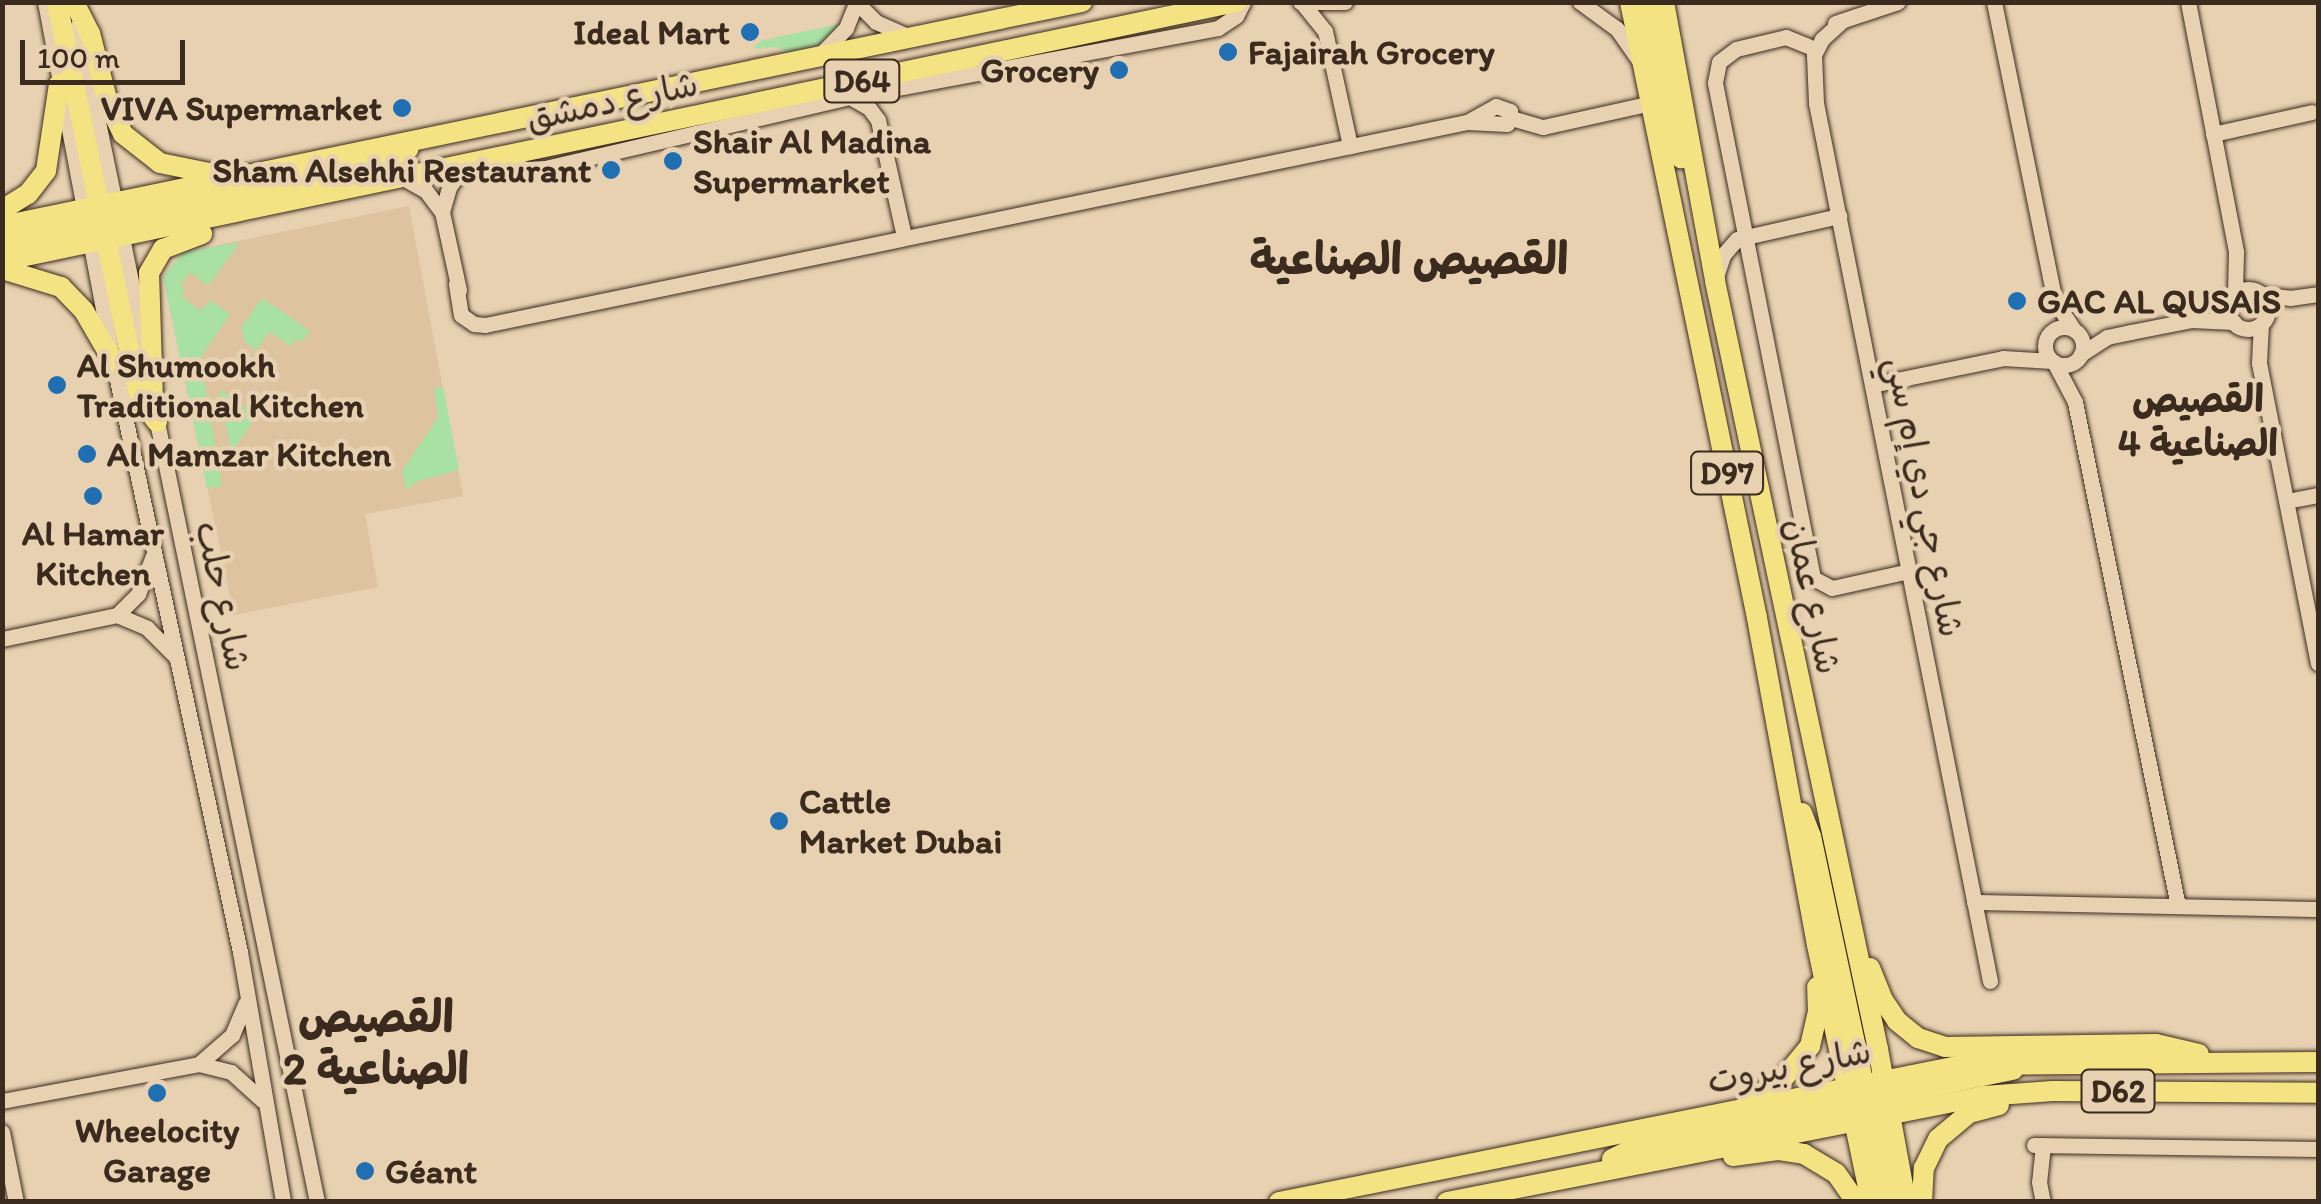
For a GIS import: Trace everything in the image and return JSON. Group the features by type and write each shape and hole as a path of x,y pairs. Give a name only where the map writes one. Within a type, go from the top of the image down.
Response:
{"main road":[{"path":"57,2 139,398 157,422"},
{"path":"74,2 90,33 115,121 134,146 175,169 240,179"},
{"name":"شارع دمشق","path":"2,265 103,223 240,179 1082,2"},
{"name":"شارع دمشق","path":"2,226 220,218 1239,2"},
{"path":"1616,2 1638,42"},
{"name":"شارع عمان","path":"1630,2 1757,618 1817,945 1906,1202"},
{"path":"1646,2 1677,144 1699,196"},
{"name":"شارع عمان","path":"1664,2 1715,281 1851,928 1868,1100 1871,1202"},
{"path":"1671,34 1678,2"},
{"path":"2,210 28,194 46,171 59,84"},
{"path":"458,132 476,110"},
{"path":"2,244 382,163 417,141"},
{"path":"153,400 155,353 147,284 152,264 171,244 204,232 220,218"},
{"path":"2,265 60,287 84,310 113,362"},
{"path":"1788,788 1811,836 1889,1202"},
{"path":"1851,928 1887,1008 1912,1034 1931,1044 1962,1049 2165,1045 2209,1060"},
{"path":"1738,1108 1783,1079 1810,1046 1818,1012 1817,945"},
{"name":"D62","path":"1868,1100 1995,1076 2028,1062 2318,1062"},
{"path":"1922,1202 1927,1157 1953,1123 1978,1110 2026,1102 2053,1090"},
{"name":"شارع بيروت","path":"1279,1202 1738,1108 2053,1090 2318,1093"},
{"path":"1597,1170 1637,1147 1868,1100"},
{"name":"شارع بيروت","path":"1446,1202 1692,1150 1868,1100"},
{"path":"1692,1150 1719,1157 1779,1150 1804,1154 1836,1173 1856,1202"}],"street":[{"name":"شارع حلب","path":"45,2 59,84 153,400 317,1202"},
{"name":"شارع حلب","path":"74,2 103,223 113,362 240,952 283,1202"},
{"path":"488,160 527,170 544,168 850,98 1218,28 1236,16 1239,2"},
{"path":"1580,2 1617,29 1643,66"},
{"path":"1898,2 1822,29 1808,46 1781,38 1729,52 1716,68 1715,83 1812,578 1832,588 1909,571"},
{"path":"1994,2 2055,302 2082,339 2075,402 2178,906"},
{"path":"2188,2 2236,252 2229,314 2260,363"},
{"path":"819,57 846,28 856,3 888,29 913,38"},
{"path":"1301,3 1344,3"},
{"path":"1301,3 1325,32 1350,146"},
{"path":"1325,32 1344,3"},
{"name":"شارع جي دي إم سي","path":"1816,104 1814,55 1828,32 1842,21"},
{"name":"شارع جي دي إم سي","path":"1808,46 1806,68 1839,216 1990,981"},
{"path":"880,127 884,110 899,89"},
{"path":"850,98 870,108 880,127 904,236"},
{"path":"403,178 426,191 442,212 456,284 469,312 502,319 1467,122 1500,105 1510,110 1511,118 1543,127 1651,103"},
{"path":"2213,134 2312,112"},
{"path":"442,212 450,187 465,165"},
{"path":"1715,281 1728,247 1745,235 1839,216"},
{"path":"2236,252 2260,293 2264,320 2260,363 2318,663"},
{"path":"2191,320 2233,296 2260,293 2300,298"},
{"path":"1872,385 2003,358 2061,327 2107,337 2191,320 2238,325 2264,320 2300,298 2318,294"},
{"path":"2055,302 2046,352 2075,402"},
{"path":"2003,358 2068,365 2107,337"},
{"path":"2287,502 2318,495"},
{"path":"116,616 138,594 154,552"},
{"path":"2,640 116,616 147,628 180,664"},
{"path":"1974,902 2318,909"},
{"path":"240,952 256,998 268,1001 273,994"},
{"path":"246,1000 232,1036 232,1057 241,1077 265,1104"},
{"path":"200,1064 232,1036"},
{"path":"2,1100 200,1064 241,1077"},
{"path":"2,1132 11,1200"},
{"path":"2044,1202 2038,1145 2318,1149"}],"shaded area":[{"path":"409,206 463,496 365,514 378,587 234,615 163,276 184,252"}],"green space":[{"path":"839,24 822,44 792,53 775,47 758,49 749,43"},
{"path":"240,242 208,286 190,272 180,284 185,289 181,296 201,311 210,300 230,314 200,359 222,486 207,488 163,276 184,252"},
{"path":"262,298 310,331 301,342 296,339 291,346 270,332 256,350 245,342 241,328"},
{"path":"443,387 459,470 418,481 406,490 402,471 438,418 434,388"},
{"path":"221,390 257,415 232,452 219,393"}],"place":[{"name":"Ideal Mart","path":"750,32"},
{"name":"Fajairah Grocery","path":"1228,52"},
{"name":"Grocery","path":"1119,70"},
{"name":"VIVA Supermarket","path":"402,108"},
{"name":"Shair Al Madina Supermarket","path":"673,161"},
{"name":"Sham Alsehhi Restaurant","path":"611,170"},
{"name":"GAC AL QUSAIS","path":"2017,301"},
{"name":"Al Shumookh Traditional Kitchen","path":"57,385"},
{"name":"Al Mamzar Kitchen","path":"87,454"},
{"name":"Al Hamar Kitchen","path":"93,496"},
{"name":"Cattle Market Dubai","path":"779,821"},
{"name":"Wheelocity Garage","path":"157,1093"},
{"name":"Géant","path":"365,1171"}],"district":[{"name":"القصيص الصناعية","path":"1409,259"},
{"name":"القصيص الصناعية 4","path":"2198,422"},
{"name":"القصيص الصناعية 2","path":"376,1043"}]}
